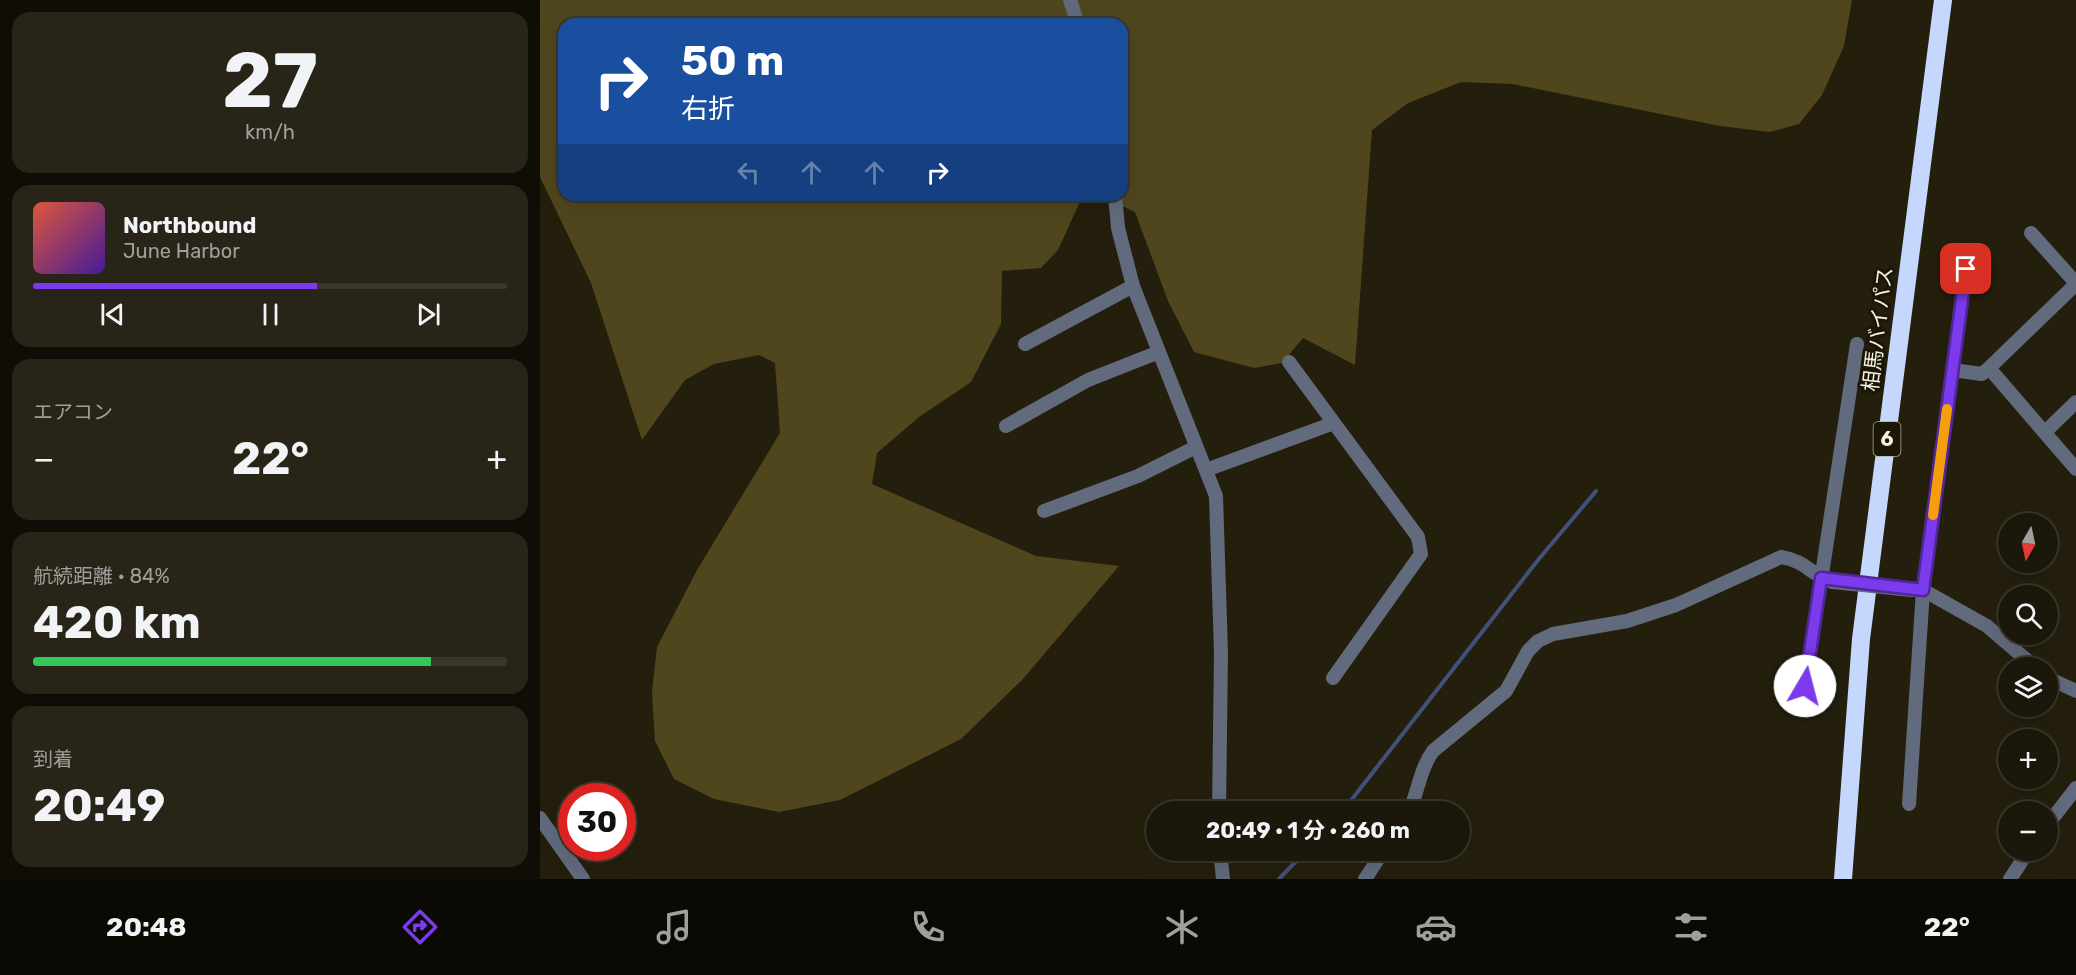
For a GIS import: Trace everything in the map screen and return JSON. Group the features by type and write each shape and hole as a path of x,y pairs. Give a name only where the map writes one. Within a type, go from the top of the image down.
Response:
{"highway":[{"name":"相馬バイパス","path":"1843,879 1861,639 1943,0"}],"street":[{"path":"1070,0 1076,18"},
{"path":"1116,201 1118,228 1133,286 1216,496 1220,567 1220,801"},
{"path":"1953,370 1982,374 2076,284 2031,233"},
{"path":"1909,804 1918,590 1953,370 1966,269"},
{"path":"1025,344 1133,286"},
{"path":"1805,686 1827,580 1857,344"},
{"path":"1006,426 1088,380 1159,352"},
{"path":"1289,363 1418,537 1421,554 1333,678"},
{"path":"1989,368 2076,469"},
{"path":"2045,432 2076,402"},
{"path":"1206,470 1334,423"},
{"path":"1044,512 1138,476 1196,447"},
{"path":"1414,801 1425,762 1433,751 1506,692 1528,651 1538,641 1553,634 1627,621 1676,604 1781,557 1798,560 1827,580 1918,590 1987,626 2023,657"},
{"path":"2058,683 2076,691"},
{"path":"2058,811 2076,788"},
{"path":"540,818 583,879"},
{"path":"1221,861 1223,879"},
{"path":"1365,879 1377,861"},
{"path":"2010,879 2022,861"}],"shaded area":[{"path":"540,0 1852,0 1844,46 1822,95 1799,124 1770,132 1720,126 1513,84 1461,82 1408,103 1372,130 1355,365 1303,338 1282,363 1254,368 1194,352 1168,301 1135,212 1111,201 1128,201 1128,18 558,18 558,201 1080,201 1058,250 1041,268 1002,271 1001,324 971,382 919,417 877,453 872,484 1036,556 1119,566 1022,680 961,739 840,800 779,812 714,799 674,779 655,741 652,692 657,647 697,570 780,433 775,363 759,355 714,364 685,380 642,440 591,283 540,177"}],"waterway":[{"path":"1351,801 1538,560 1596,491"},
{"path":"1279,879 1296,861"}],"slow traffic":[{"path":"1933,515 1947,409"}],"route":[{"path":"1805,686 1821,578 1833,582 1923,590 1966,269"}]}
